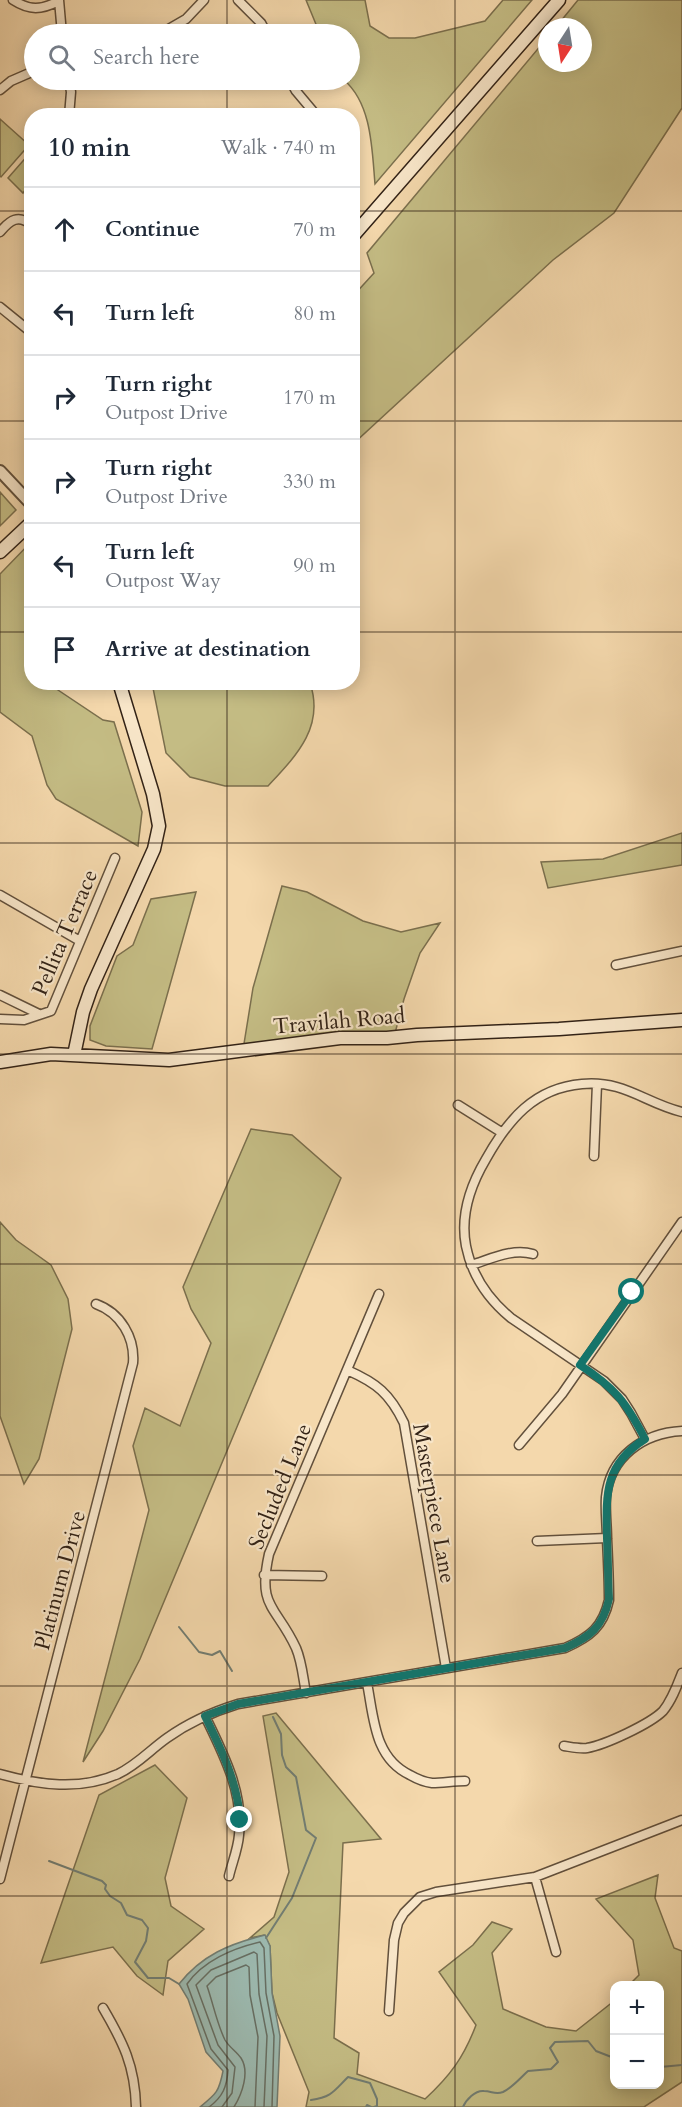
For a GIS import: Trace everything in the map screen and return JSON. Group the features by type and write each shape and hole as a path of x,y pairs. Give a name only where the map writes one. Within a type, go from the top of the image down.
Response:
{"main road":[{"path":"360,228 559,0"},
{"path":"0,552 24,530"},
{"path":"74,1055 83,1012 91,989 149,862 158,835 157,809 121,690"},
{"name":"Travilah Road","path":"0,1062 51,1054 131,1060 169,1060 340,1038 387,1038 559,1029 682,1020"}],"street":[{"path":"13,0 30,8 44,8 59,1 61,24"},
{"path":"177,24 186,19 204,0"},
{"path":"238,0 262,24"},
{"path":"0,90 11,81 24,75"},
{"path":"70,108 72,90"},
{"path":"295,90 310,108"},
{"path":"0,232 9,221 18,218 24,220"},
{"path":"0,307 24,326"},
{"path":"0,471 24,496"},
{"name":"Pellita Terrace","path":"0,1019 24,1020 51,1011 115,858"},
{"path":"0,895 80,941"},
{"path":"616,965 682,951"},
{"name":"Pellita Terrace","path":"0,995 39,1014"},
{"path":"645,1439 632,1413 604,1381 498,1307 482,1287 471,1265 464,1229 467,1203 478,1173 501,1132 515,1116 540,1097 564,1088 582,1084 597,1084 622,1088 682,1112"},
{"path":"594,1156 597,1084"},
{"path":"458,1106 501,1132"},
{"path":"519,1445 561,1394 682,1222"},
{"path":"471,1265 513,1252 533,1254"},
{"name":"Secluded Lane","path":"306,1693 295,1647 269,1606 264,1575 269,1554 379,1294"},
{"name":"Platinum Drive","path":"0,1879 67,1627 133,1363 134,1352 128,1331 114,1314 96,1304"},
{"name":"Masterpiece Lane","path":"347,1370 366,1378 381,1389 395,1404 404,1423 446,1668"},
{"path":"0,1774 47,1785 89,1783 118,1774 142,1759 166,1738 205,1716 238,1704 565,1648 583,1640 596,1629 602,1620 609,1599 606,1498 610,1479 633,1446 645,1439 670,1431 682,1431"},
{"path":"537,1541 607,1538"},
{"path":"264,1575 322,1576"},
{"path":"564,1746 589,1748 655,1718 671,1698 682,1673"},
{"path":"367,1683 379,1743 393,1764 402,1772 422,1781 432,1783 465,1781"},
{"path":"205,1716 232,1776 239,1803 239,1838 229,1876"},
{"path":"389,2011 394,1940 398,1923 411,1904 420,1897 436,1892 535,1877 682,1820"},
{"path":"535,1877 556,1952"},
{"path":"103,2008 129,2056 136,2090 136,2107"}],"shaded area":[{"path":"306,0 365,0 370,26 389,38 415,38 485,21 503,0 532,0 375,184 369,128 353,90 360,90 360,24 316,24"},
{"path":"578,0 682,0 682,108 614,213 553,260 360,438 360,288 374,273 367,253 538,49 538,72 592,72 592,18 563,18"},
{"path":"0,119 24,141 24,151 0,176"},
{"path":"24,160 23,193 8,178"},
{"path":"0,492 16,510 0,526"},
{"path":"24,549 24,690 58,690 103,720 114,722 142,812 138,846 56,799 47,785 32,736 0,712 0,574"},
{"path":"153,690 312,690 314,713 311,727 298,752 268,786 225,786 190,777 166,753"},
{"path":"682,833 682,865 548,888 541,862 603,859"},
{"path":"282,886 307,892 363,921 401,932 440,923 420,953 394,1037 243,1050 253,988"},
{"path":"196,892 152,1049 106,1046 90,1040 90,1026 117,956 133,945 151,899"},
{"path":"251,1129 292,1135 341,1178 140,1659 103,1731 83,1762 149,1510 133,1446 145,1408 180,1426 211,1343 191,1309 183,1287"},
{"path":"0,1222 16,1240 51,1265 68,1299 72,1329 39,1459 24,1484 0,1416"},
{"path":"276,1713 381,1839 343,1843 334,2038 359,2053 357,2074 425,2099 442,2082 461,2056 476,2025 439,1972 473,1945 492,1922 512,1929 492,1953 503,2009 546,2027 576,2031 610,2004 610,2089 664,2089 664,1981 633,1981 639,1975 633,1940 596,1899 658,1875 655,1898 674,1948 682,1951 682,2082 644,2107 306,2107 309,2092 277,2013 272,1993 270,1946 264,1935 250,1938 274,1917 289,1872 263,1716"},
{"path":"155,1765 187,1798 165,1878 171,1906 204,1929 168,1961 163,1995 137,1976 113,1947 41,1963 99,1795"}],"water":[{"path":"265,1935 270,1946 272,1993 280,2036 277,2107 200,2107 216,2092 223,2071 206,2052 188,1999 179,1984 197,1965 217,1952"}],"waterway":[{"path":"179,1627 199,1652 212,1655 220,1651 232,1671"},
{"path":"266,1938 292,1898 316,1838 306,1830 296,1777 286,1767 282,1755 281,1734 273,1717"},
{"path":"49,1861 102,1881 110,1896 121,1903 127,1915 142,1920 148,1928 146,1941 135,1962 148,1978 169,1978 179,1984"},
{"path":"463,2107 477,2092 503,2092 528,2071 551,2069 558,2062 550,2048 555,2042 588,2041 596,2051 610,2056"},
{"path":"664,2067 682,2065"},
{"path":"311,2100 328,2095 348,2077 370,2083 377,2099 377,2106 374,2107"},
{"path":"366,2107 367,2105 371,2107"}],"route":[{"path":"240,1820 239,1803 232,1776 205,1716 238,1704 565,1648 583,1640 596,1629 607,1610 609,1599 606,1498 610,1479 624,1456 633,1446 645,1439 622,1399 604,1381 580,1365 632,1292"}]}
